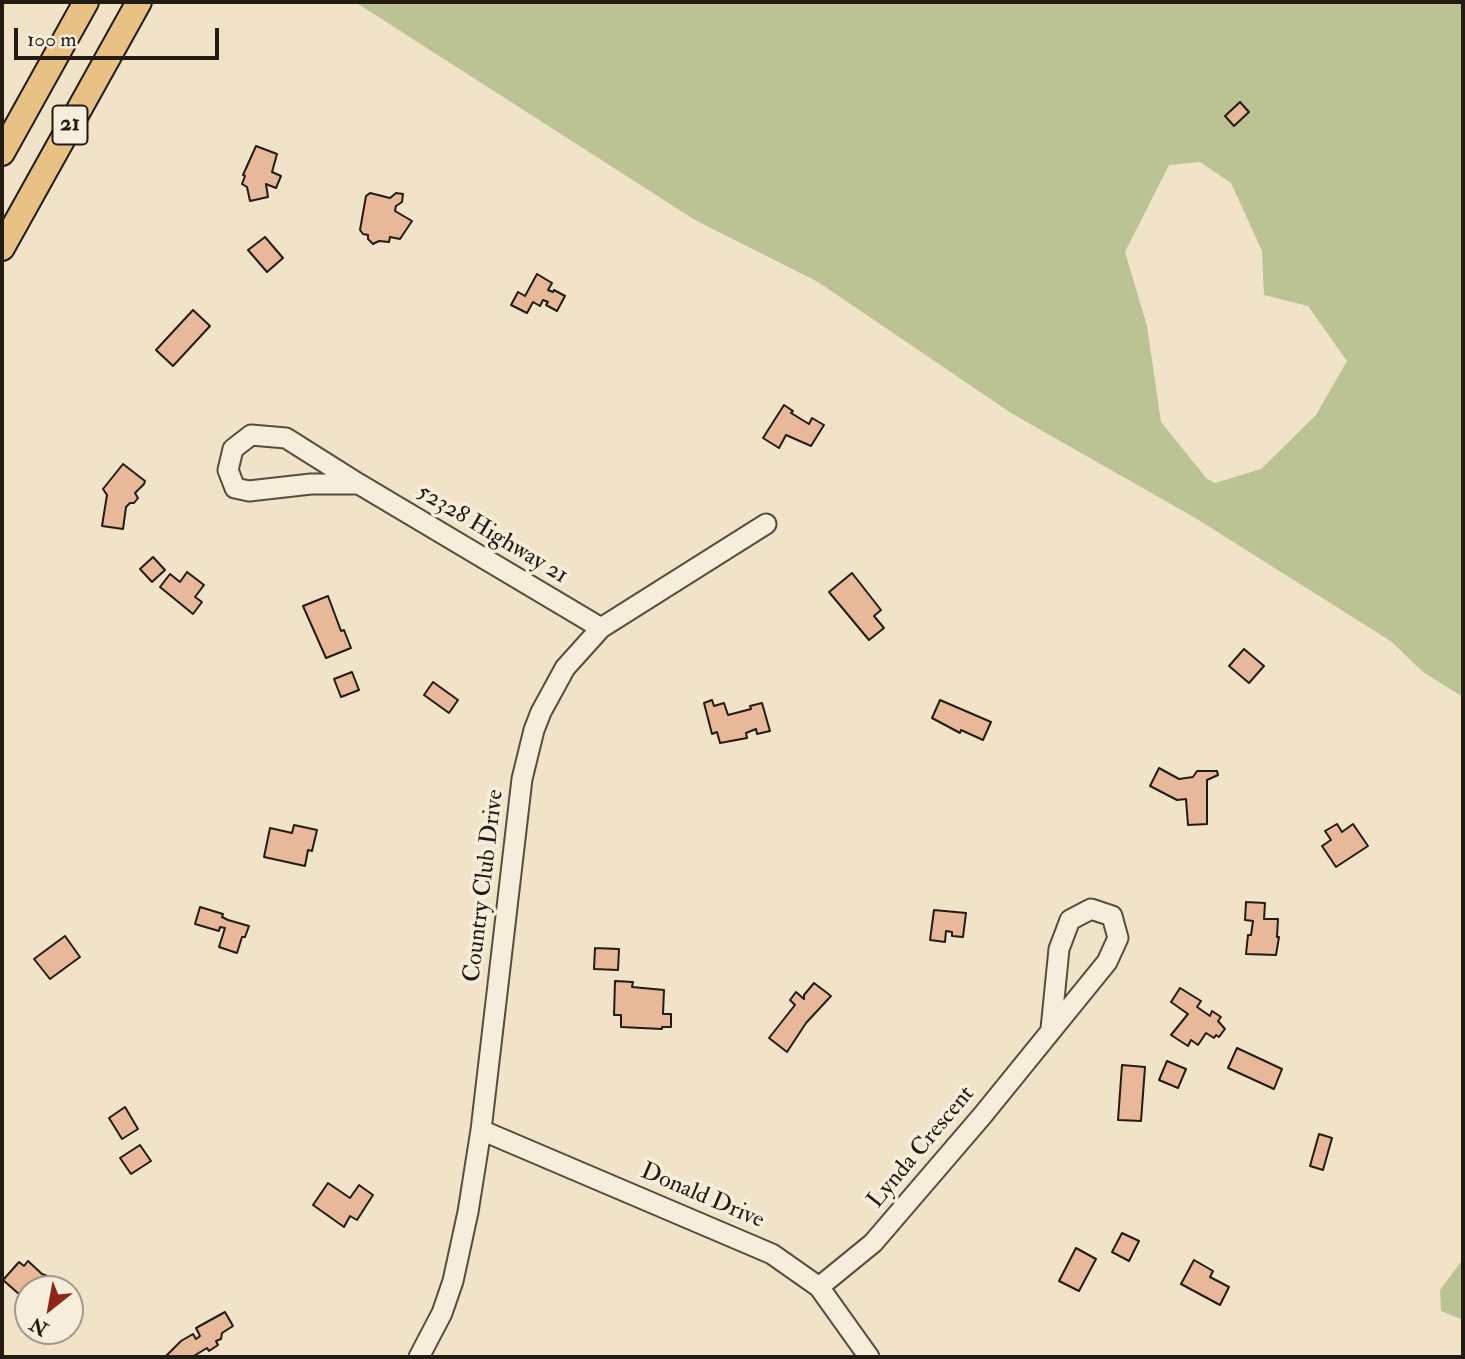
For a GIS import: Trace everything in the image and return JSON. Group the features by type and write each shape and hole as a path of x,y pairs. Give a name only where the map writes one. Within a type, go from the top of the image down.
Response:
{"main road":[{"name":"21","path":"2,153 86,2"},
{"name":"21","path":"2,248 139,2"}],"street":[{"name":"52328 Highway 21","path":"359,484 311,484 250,491 235,488 228,470 233,449 251,435 286,438 601,628"},
{"name":"Country Club Drive","path":"419,1357 442,1313 453,1281 468,1212 481,1130 517,818 528,751 541,712 552,689 573,658 601,628 766,524"},
{"name":"Lynda Crescent","path":"819,1287 873,1243 982,1116 1107,962 1118,938 1112,916 1091,909 1070,920 1059,949 1051,1029"},
{"name":"Donald Drive","path":"481,1130 772,1254 819,1287 869,1357"}],"green space":[{"path":"355,2 1463,2 1463,697 1423,672 1392,642 1197,519 1011,413 818,282 695,220","holes":["1200,162 1231,183 1262,251 1264,295 1308,306 1347,361 1316,415 1261,469 1215,483 1207,479 1161,422 1147,326 1125,252 1169,165"]},
{"path":"1463,1259 1463,1320 1441,1311 1440,1290"}],"building":[{"path":"1240,102 1249,112 1234,126 1225,116"},
{"path":"256,146 277,154 272,172 281,176 276,188 266,184 268,197 250,201 247,187 242,184 243,175"},
{"path":"370,193 390,198 396,193 403,194 402,202 396,206 395,211 412,221 400,239 390,237 389,242 379,241 373,244 368,235 360,230 366,196"},
{"path":"265,237 283,258 267,272 248,250"},
{"path":"537,274 552,283 548,290 565,296 557,311 543,300 540,306 533,302 527,313 511,305 518,292 525,296"},
{"path":"193,310 210,326 173,366 156,350"},
{"path":"784,405 793,411 791,413 809,424 812,418 824,425 811,446 786,435 779,448 763,438"},
{"path":"123,464 145,481 144,484 135,493 138,498 126,507 123,529 102,526 107,495 103,489"},
{"path":"153,557 165,570 152,582 140,569"},
{"path":"187,572 204,585 195,597 202,602 193,614 160,587 170,574 180,582"},
{"path":"852,573 881,610 874,616 884,628 869,640 829,592"},
{"path":"328,596 341,631 344,630 351,648 326,658 303,606"},
{"path":"1244,649 1264,666 1249,683 1229,666"},
{"path":"352,672 359,690 341,697 334,679"},
{"path":"433,682 458,700 449,713 424,695"},
{"path":"712,700 714,706 724,703 728,715 762,703 770,731 757,734 756,729 746,733 747,738 720,743 717,732 712,734 704,703"},
{"path":"940,700 991,722 983,740 961,730 960,733 932,718"},
{"path":"1159,768 1179,779 1193,777 1197,771 1217,771 1218,775 1207,780 1207,824 1188,825 1186,799 1177,800 1150,786"},
{"path":"1337,824 1342,832 1353,824 1368,846 1336,867 1322,846 1331,840 1325,831"},
{"path":"294,825 317,830 312,851 308,850 305,866 264,857 270,828 292,833"},
{"path":"1246,902 1265,903 1264,919 1278,919 1276,955 1246,954 1253,921 1245,920"},
{"path":"200,907 249,926 237,953 219,947 225,928 220,927 219,931 195,924"},
{"path":"934,910 966,913 963,937 952,936 952,932 946,931 945,942 930,940"},
{"path":"65,936 80,957 50,979 34,959"},
{"path":"595,948 619,949 618,970 594,969"},
{"path":"615,981 633,982 632,987 664,990 663,1014 671,1014 671,1027 621,1027 621,1015 614,1015"},
{"path":"814,983 831,996 806,1023 787,1052 769,1038 795,1005 790,1000 796,992 804,999 804,995"},
{"path":"1180,988 1201,1001 1197,1007 1210,1016 1212,1011 1221,1017 1218,1021 1225,1029 1219,1037 1216,1035 1214,1038 1206,1033 1198,1045 1191,1040 1188,1046 1171,1035 1188,1014 1171,1002"},
{"path":"1237,1048 1282,1069 1274,1089 1228,1068"},
{"path":"1167,1061 1186,1069 1178,1088 1159,1080"},
{"path":"1122,1065 1145,1067 1141,1121 1118,1120"},
{"path":"125,1107 138,1129 122,1139 109,1118"},
{"path":"1319,1134 1332,1138 1323,1170 1310,1166"},
{"path":"140,1145 151,1161 131,1174 120,1158"},
{"path":"328,1183 350,1198 359,1185 373,1195 357,1220 350,1216 344,1227 313,1205"},
{"path":"1122,1233 1139,1241 1129,1261 1112,1252"},
{"path":"1076,1248 1096,1259 1079,1291 1059,1281"},
{"path":"1194,1260 1213,1271 1210,1277 1229,1287 1220,1305 1181,1284"},
{"path":"28,1261 45,1275 14,1275 14,1290 3,1280 19,1262 24,1266"},
{"path":"225,1312 233,1326 222,1333 221,1339 216,1341 218,1345 192,1357 166,1356 181,1341 193,1334 196,1339 200,1336 196,1328"}]}
